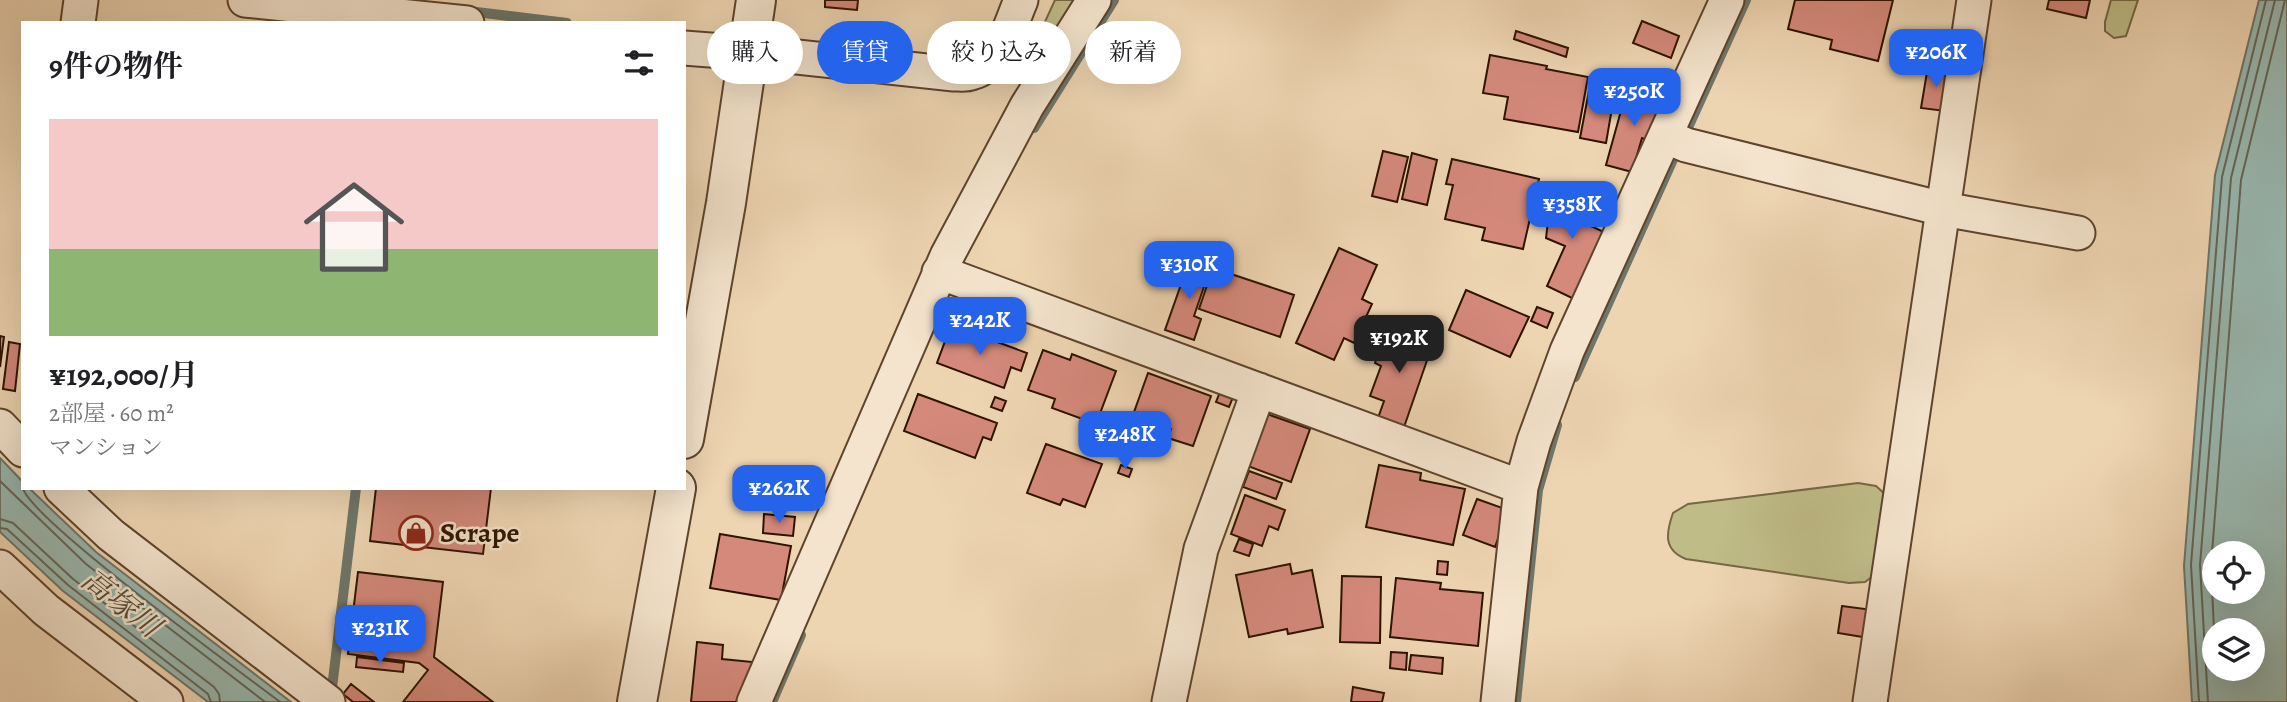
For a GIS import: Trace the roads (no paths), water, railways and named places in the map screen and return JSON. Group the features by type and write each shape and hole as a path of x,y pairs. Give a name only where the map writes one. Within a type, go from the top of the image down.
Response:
{"street":[{"path":"78,21 81,0"},
{"path":"244,0 448,21"},
{"path":"753,21 756,0"},
{"path":"803,59 954,74 972,73 988,64 999,51 1021,0"},
{"path":"754,702 939,272 972,205 1027,106 1094,0"},
{"path":"1498,702 1521,487 1534,441 1567,351 1727,0"},
{"path":"1870,702 1973,0"},
{"path":"686,48 707,50"},
{"path":"686,428 744,84"},
{"path":"1665,136 1686,145 1943,209 2078,233"},
{"path":"939,272 1521,487"},
{"path":"1169,702 1200,549 1259,390"},
{"path":"63,490 111,535 328,702"},
{"path":"637,702 676,490"},
{"path":"0,567 46,610 166,702"}],"water":[{"path":"2259,0 2287,0 2287,702 2192,702 2184,566 2215,175"},
{"name":"高塚川","path":"0,458 21,480 21,490 31,490 96,552 291,702 208,702 63,591 0,532"}],"waterway":[{"path":"1034,128 1114,0"},
{"path":"1686,132 1746,0"},
{"path":"468,11 550,21"},
{"path":"1575,377 1676,153"},
{"path":"1516,702 1538,490 1557,425"},
{"path":"332,688 356,490"},
{"path":"772,702 801,635"}],"place":[{"name":"Scrape","path":"416,533"}]}
